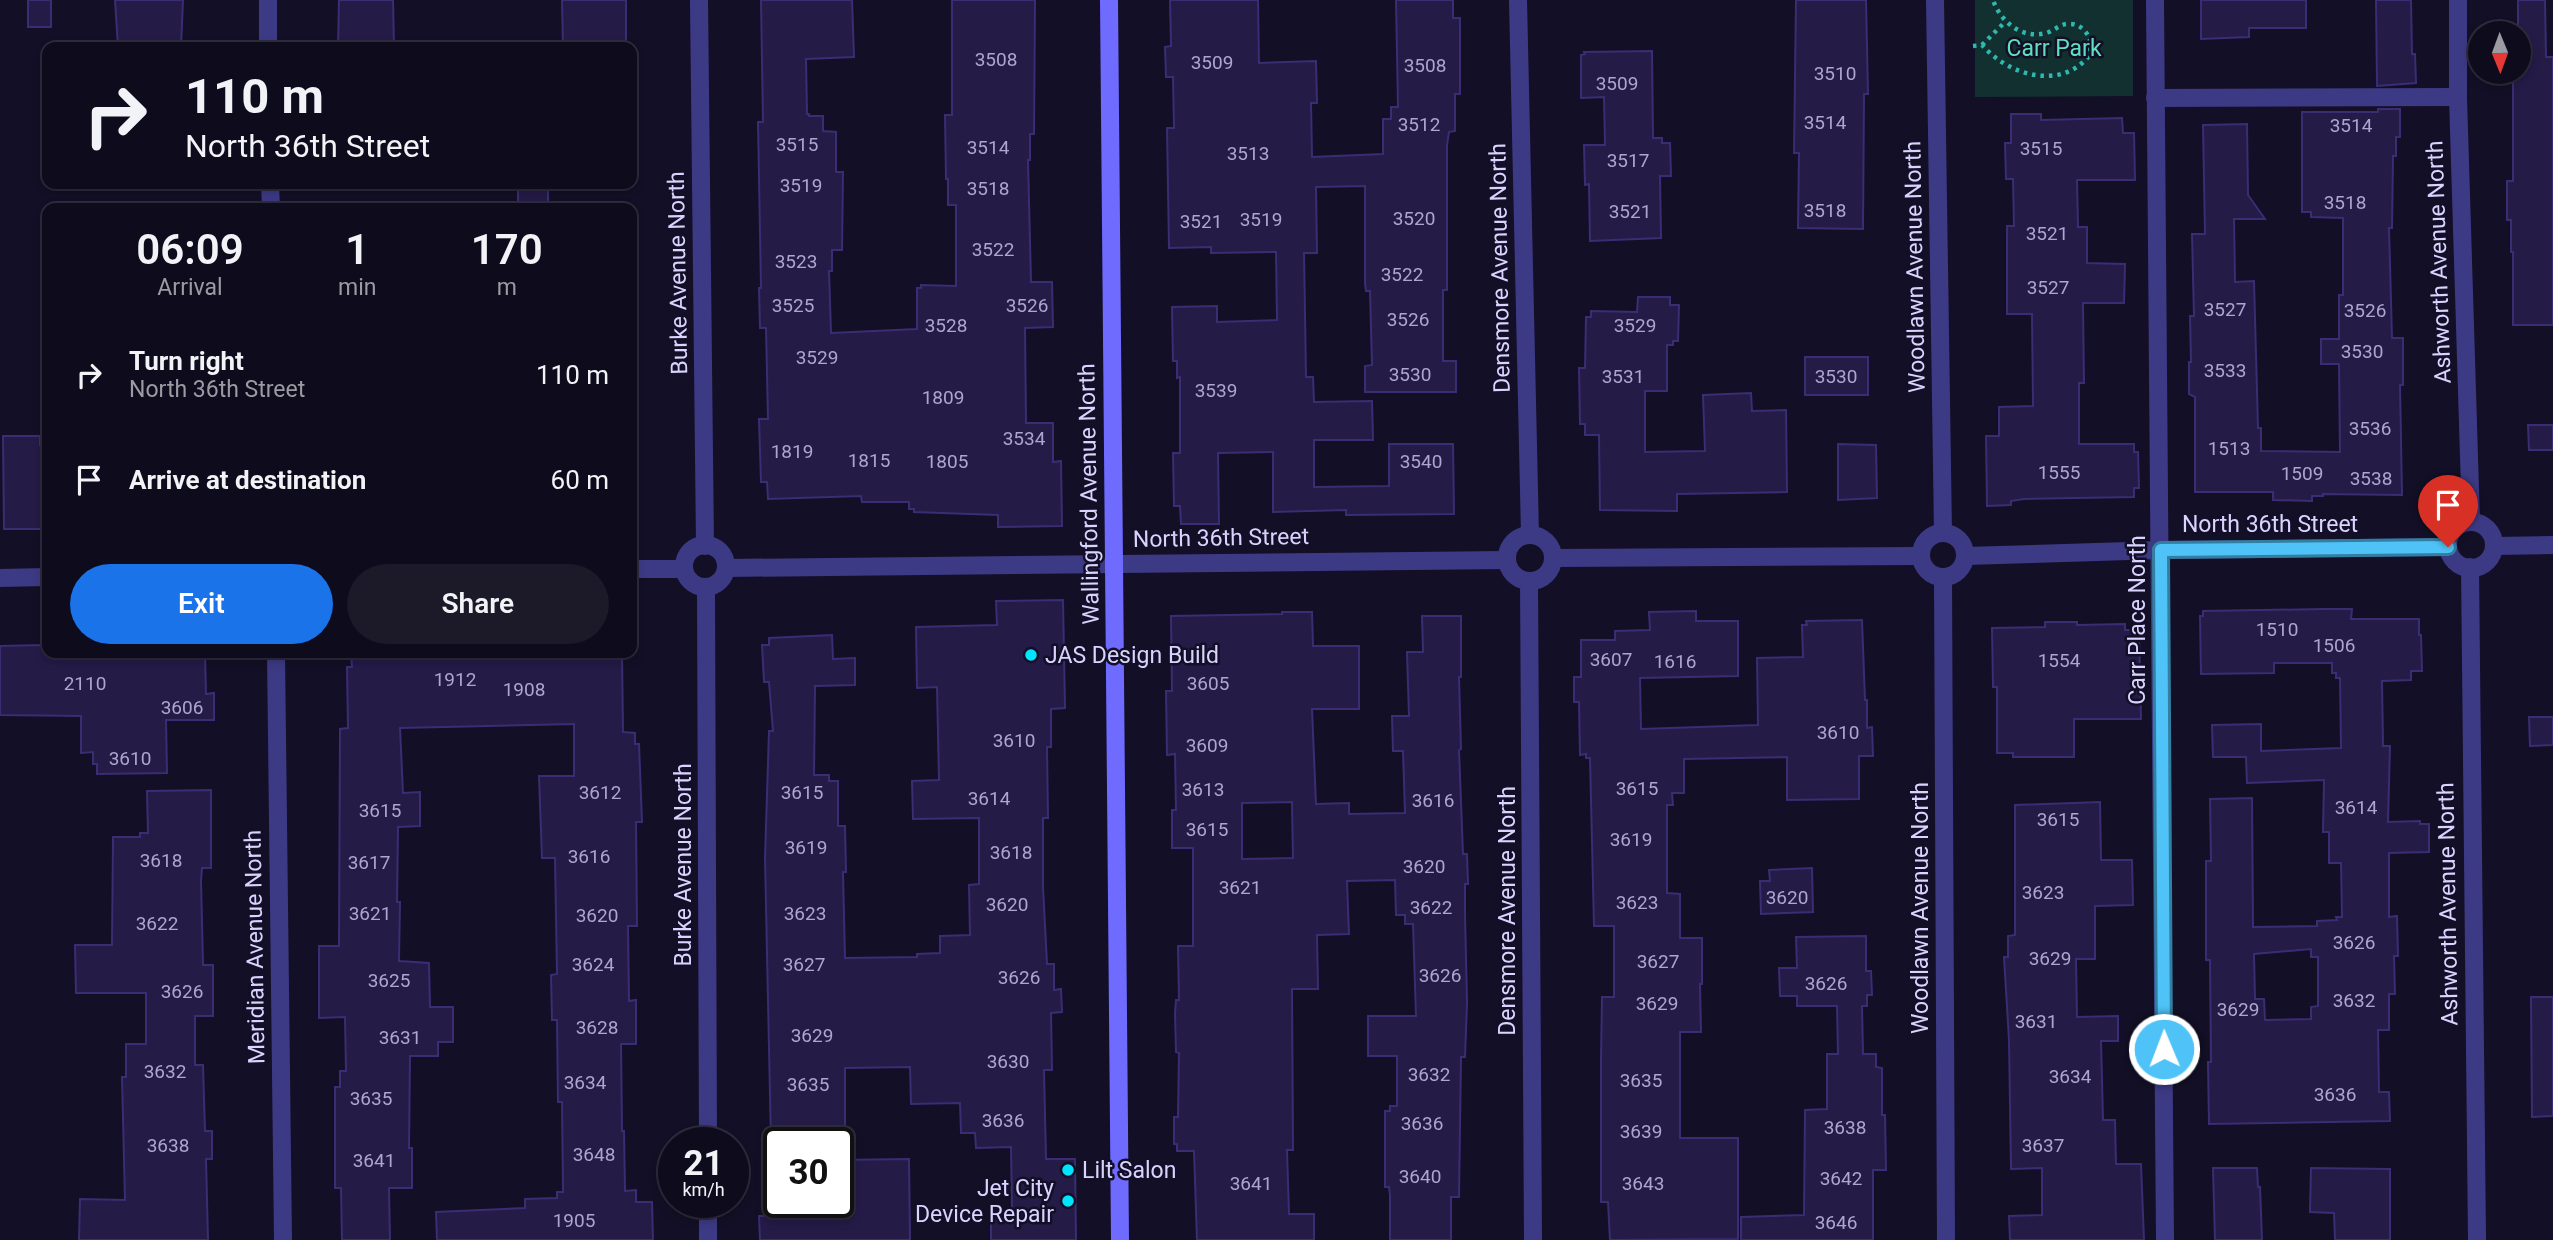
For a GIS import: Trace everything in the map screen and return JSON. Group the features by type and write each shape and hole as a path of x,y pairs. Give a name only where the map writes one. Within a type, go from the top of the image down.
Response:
{"street":[{"path":"268,0 268,42"},
{"name":"Burke Avenue North","path":"699,0 705,545"},
{"name":"Wallingford Avenue North","path":"1110,0 1120,1240"},
{"name":"Densmore Avenue North","path":"1518,0 1530,535"},
{"name":"Woodlawn Avenue North","path":"1935,0 1943,533"},
{"name":"Carr Place North","path":"2155,0 2165,1240"},
{"name":"Ashworth Avenue North","path":"2458,0 2458,97 2470,522"},
{"path":"2155,98 2458,97"},
{"path":"2470,522 2487,529 2494,546 2487,562 2470,568 2457,564 2448,547 2454,529 2470,522"},
{"path":"1943,533 1961,542 1965,556 1960,570 1943,577 1928,571 1921,556 1927,540 1943,533"},
{"path":"1530,535 1540,537 1546,542 1551,548 1553,558 1546,576 1529,581 1516,578 1510,572 1506,560 1512,542 1518,537 1530,535"},
{"path":"705,545 720,552 726,568 724,577 719,582 706,587 692,584 684,569 690,551 705,545"},
{"path":"2494,546 2553,545"},
{"name":"North 36th Street","path":"1965,556 2161,550 2448,547"},
{"path":"1553,558 1921,556"},
{"name":"North 36th Street","path":"726,568 1506,560"},
{"name":"Ashworth Avenue North","path":"2470,568 2477,1240"},
{"path":"637,569 684,569"},
{"name":"Woodlawn Avenue North","path":"1943,577 1946,1240"},
{"path":"0,578 42,578"},
{"name":"Densmore Avenue North","path":"1529,581 1533,1240"},
{"name":"Burke Avenue North","path":"706,587 708,1127"},
{"name":"Meridian Avenue North","path":"276,658 283,1240"},
{"path":"708,1218 708,1240"}],"path":[{"path":"1973,46 1982,46 1999,61 2033,75 2061,74 2076,68 2089,56 2091,40 2080,26 2071,23 2047,33 2037,34 2018,29 2006,21 1993,0"},
{"path":"1982,46 2006,21"}],"green space":[{"name":"Carr Park","path":"1975,0 2133,0 2133,96 1975,97"}],"building":[{"path":"28,0 51,0 51,27 28,27"},
{"path":"115,0 183,0 181,42 118,42"},
{"path":"339,0 393,0 394,42 338,42"},
{"path":"562,0 626,0 626,42 563,42"},
{"path":"761,0 852,0 854,57 806,59 807,114 823,116 823,131 836,132 836,172 843,172 842,250 832,250 832,271 829,271 831,333 917,329 917,288 921,288 921,285 956,286 956,205 948,205 945,115 952,115 952,0 1035,0 1034,134 1030,134 1028,160 1031,282 1052,282 1053,327 1025,328 1026,423 1053,423 1053,462 1061,461 1062,526 998,527 998,515 914,512 914,509 909,509 909,502 862,502 861,496 768,499 767,482 761,482 759,419 768,419 766,328 760,328 759,288 758,122 763,122"},
{"path":"1170,0 1258,0 1259,63 1316,61 1317,103 1311,103 1312,157 1383,154 1383,119 1391,119 1391,107 1398,107 1396,0 1453,0 1453,18 1460,18 1460,94 1455,94 1455,131 1449,132 1447,145 1447,290 1443,290 1443,361 1456,361 1456,392 1365,392 1365,366 1372,365 1370,291 1366,291 1365,283 1365,186 1316,187 1317,253 1304,253 1306,377 1313,377 1314,402 1372,401 1373,440 1314,440 1314,487 1389,486 1389,444 1453,444 1454,514 1346,515 1346,510 1273,512 1273,452 1218,453 1219,524 1181,524 1180,506 1174,506 1173,453 1180,453 1180,377 1177,378 1177,361 1173,361 1172,307 1217,306 1217,322 1277,320 1276,252 1211,253 1211,247 1169,248 1167,128 1174,128 1173,77 1166,77 1165,47 1171,46"},
{"path":"1796,0 1866,0 1868,94 1864,94 1863,229 1798,228 1799,153 1794,153"},
{"path":"2201,0 2306,0 2306,28 2249,28 2249,37 2201,39"},
{"path":"2376,0 2411,0 2412,54 2415,54 2416,83 2377,86"},
{"path":"2518,0 2545,0 2546,57 2553,57 2553,325 2513,325 2513,252 2511,220 2507,220 2507,181 2513,181 2513,84 2531,84 2531,21 2518,21"},
{"path":"1652,51 1653,138 1662,138 1662,143 1670,143 1671,176 1660,176 1661,238 1590,241 1589,184 1585,185 1584,145 1605,145 1604,97 1581,98 1581,55 1585,54 1584,52"},
{"path":"2378,109 2400,109 2400,137 2396,137 2396,156 2393,156 2392,228 2389,228 2392,338 2403,338 2403,385 2400,385 2402,495 2323,494 2312,496 2312,501 2273,500 2273,492 2195,492 2195,397 2189,394 2190,316 2194,316 2192,234 2205,234 2203,125 2247,124 2248,195 2265,219 2234,219 2235,282 2254,281 2261,451 2340,452 2339,364 2321,364 2321,339 2339,339 2339,295 2343,295 2343,218 2311,217 2311,212 2302,212 2302,112 2378,112"},
{"path":"2011,114 2041,114 2041,120 2122,118 2123,133 2134,133 2135,180 2077,180 2078,227 2087,227 2087,263 2125,264 2124,303 2083,303 2084,383 2079,383 2079,444 2134,444 2134,452 2138,452 2139,488 2134,488 2134,497 2024,499 2011,501 2011,505 1987,506 1986,436 1999,436 1999,407 2033,406 2032,314 2007,314 2007,226 2014,226 2013,179 2006,179 2005,143 2011,143"},
{"path":"518,189 548,189 548,203 518,203"},
{"path":"1638,297 1670,297 1670,305 1679,305 1678,341 1667,345 1667,391 1645,391 1645,452 1705,451 1703,395 1751,393 1752,411 1786,410 1787,492 1677,494 1677,511 1600,510 1599,435 1585,435 1585,424 1580,424 1579,368 1585,368 1586,317 1591,317 1591,311 1637,312"},
{"path":"1805,357 1868,357 1868,395 1805,395"},
{"path":"2528,425 2553,425 2553,450 2529,450"},
{"path":"3,436 40,436 42,529 4,529"},
{"path":"1838,444 1876,445 1877,498 1838,500"},
{"path":"1063,600 1065,708 1051,709 1051,747 1047,747 1048,818 1043,818 1047,964 1054,964 1054,990 1061,989 1062,1012 1051,1013 1052,1070 1044,1070 1046,1159 1075,1159 1076,1240 991,1240 991,1213 1012,1213 1011,1147 976,1148 975,1133 961,1133 960,1103 911,1104 910,1067 845,1068 845,1127 771,1127 765,858 769,731 773,731 769,682 764,682 762,645 769,645 769,638 832,635 833,659 855,658 855,685 815,686 814,775 829,775 829,781 838,781 838,826 845,826 845,958 917,957 917,954 940,953 940,936 970,935 969,885 979,884 979,818 913,819 912,781 939,780 937,687 917,688 916,627 997,625 996,601"},
{"path":"2352,609 2351,619 2419,619 2422,671 2411,671 2411,680 2382,681 2383,746 2390,746 2388,822 2420,821 2420,824 2429,824 2429,852 2389,853 2389,917 2397,916 2398,956 2394,956 2395,994 2389,994 2389,1030 2378,1030 2379,1092 2389,1092 2390,1121 2209,1124 2210,960 2206,960 2206,861 2211,861 2210,799 2252,798 2253,927 2317,926 2317,921 2337,920 2336,917 2342,917 2341,863 2329,863 2329,832 2323,832 2324,780 2247,783 2246,757 2213,757 2212,725 2261,724 2261,751 2341,748 2340,678 2336,678 2336,673 2332,673 2332,663 2274,663 2274,673 2201,674 2200,616 2203,616 2203,611","holes":["2311,949 2311,957 2318,957 2318,1006 2311,1007 2311,1019 2265,1020 2264,999 2255,999 2254,954"]},
{"path":"1696,611 1696,621 1738,621 1738,676 1640,678 1641,729 1758,725 1757,658 1803,657 1802,625 1807,625 1806,621 1862,620 1867,728 1872,727 1873,756 1859,756 1859,799 1787,800 1787,757 1684,759 1684,793 1672,793 1673,805 1667,805 1667,893 1680,894 1680,938 1702,938 1702,984 1701,1032 1680,1032 1680,1138 1738,1138 1738,1239 1610,1240 1608,1202 1601,1202 1601,1060 1602,997 1614,997 1614,926 1594,926 1590,758 1586,758 1586,754 1580,755 1579,702 1574,702 1574,677 1581,677 1581,640 1615,640 1615,631 1650,630 1649,612"},
{"path":"1312,612 1313,646 1359,646 1359,709 1312,709 1316,804 1349,803 1349,814 1405,813 1403,751 1393,751 1392,716 1409,716 1407,652 1423,652 1422,616 1461,616 1459,750 1463,854 1467,854 1468,884 1465,884 1467,1003 1465,1057 1461,1057 1459,1197 1451,1197 1451,1240 1390,1240 1390,1196 1389,1187 1385,1187 1385,1111 1390,1111 1390,1106 1397,1106 1397,1056 1368,1056 1368,1016 1416,1016 1413,924 1405,924 1405,915 1396,915 1395,880 1347,881 1349,934 1317,935 1318,989 1292,989 1293,1150 1287,1150 1289,1214 1314,1214 1314,1240 1197,1240 1194,1151 1177,1151 1177,1144 1174,1144 1174,1117 1178,1117 1179,1053 1176,1052 1175,1013 1176,1000 1179,1000 1178,946 1193,946 1193,848 1172,848 1172,810 1176,810 1175,754 1167,755 1166,691 1172,691 1171,616","holes":["1292,802 1293,858 1242,859 1242,803"]},
{"path":"2045,622 2077,622 2077,625 2125,624 2125,630 2139,630 2141,719 2074,719 2074,757 2013,757 2013,753 1997,753 1997,687 1993,687 1992,628 2045,627"},
{"path":"42,645 42,658 205,658 206,694 214,693 214,720 166,720 167,773 97,774 97,764 93,764 93,752 81,753 81,716 0,715 0,646"},
{"path":"351,658 622,658 623,732 635,733 635,744 639,744 642,822 636,822 637,926 628,926 629,1001 636,1000 636,1044 621,1044 625,1191 636,1190 636,1202 652,1202 653,1240 437,1240 436,1212 525,1208 525,1199 557,1198 557,1192 563,1192 562,1102 558,1102 557,1020 552,1020 551,975 557,974 555,858 542,858 539,776 574,776 574,724 400,728 403,793 420,792 420,826 398,827 399,961 429,963 430,1007 453,1007 453,1042 438,1042 438,1056 410,1056 409,1148 412,1148 412,1188 389,1188 390,1240 342,1240 341,1188 335,1188 335,1087 340,1087 340,1071 346,1071 345,1017 319,1018 319,946 339,946 340,729 348,728 347,667 352,667"},
{"path":"2529,717 2553,717 2553,745 2530,746"},
{"path":"211,790 211,868 202,868 201,881 203,965 213,965 213,1016 195,1016 195,1065 203,1065 205,1131 212,1131 212,1159 206,1159 208,1240 79,1240 80,1199 125,1200 122,1077 126,1077 126,1044 146,1044 146,993 76,993 75,945 112,945 113,837 140,837 140,833 148,833 147,791"},
{"path":"2100,802 2101,860 2132,860 2133,905 2095,906 2095,959 2076,959 2077,1017 2118,1016 2118,1041 2101,1041 2103,1120 2115,1120 2116,1164 2141,1164 2144,1240 2010,1240 2009,1216 2042,1215 2042,1168 2011,1169 2009,1040 2004,957 2008,957 2008,936 2015,935 2015,805"},
{"path":"1812,868 1813,912 1761,914 1760,881 1770,881 1769,870"},
{"path":"1866,936 1866,971 1871,971 1872,995 1867,995 1867,1006 1862,1006 1863,1054 1876,1054 1876,1067 1882,1068 1882,1115 1885,1115 1886,1170 1873,1170 1873,1240 1741,1240 1741,1217 1804,1215 1805,1110 1827,1109 1827,1054 1838,1054 1837,1006 1797,1006 1797,996 1780,996 1779,968 1797,968 1796,937"},
{"path":"2531,997 2553,997 2553,1116 2532,1117"},
{"path":"909,1159 910,1240 760,1240 759,1216 854,1218 854,1160"},
{"path":"2213,1168 2257,1168 2262,1240 2215,1240"},
{"path":"2311,1168 2390,1169 2390,1240 2335,1240 2334,1213 2310,1212"}],"place":[{"name":"JAS Design Build","path":"1031,655"},
{"name":"Lilt Salon","path":"1068,1170"},
{"name":"Jet City Device Repair","path":"1068,1201"}],"route":[{"path":"2164,1049 2161,550 2448,547"}]}
